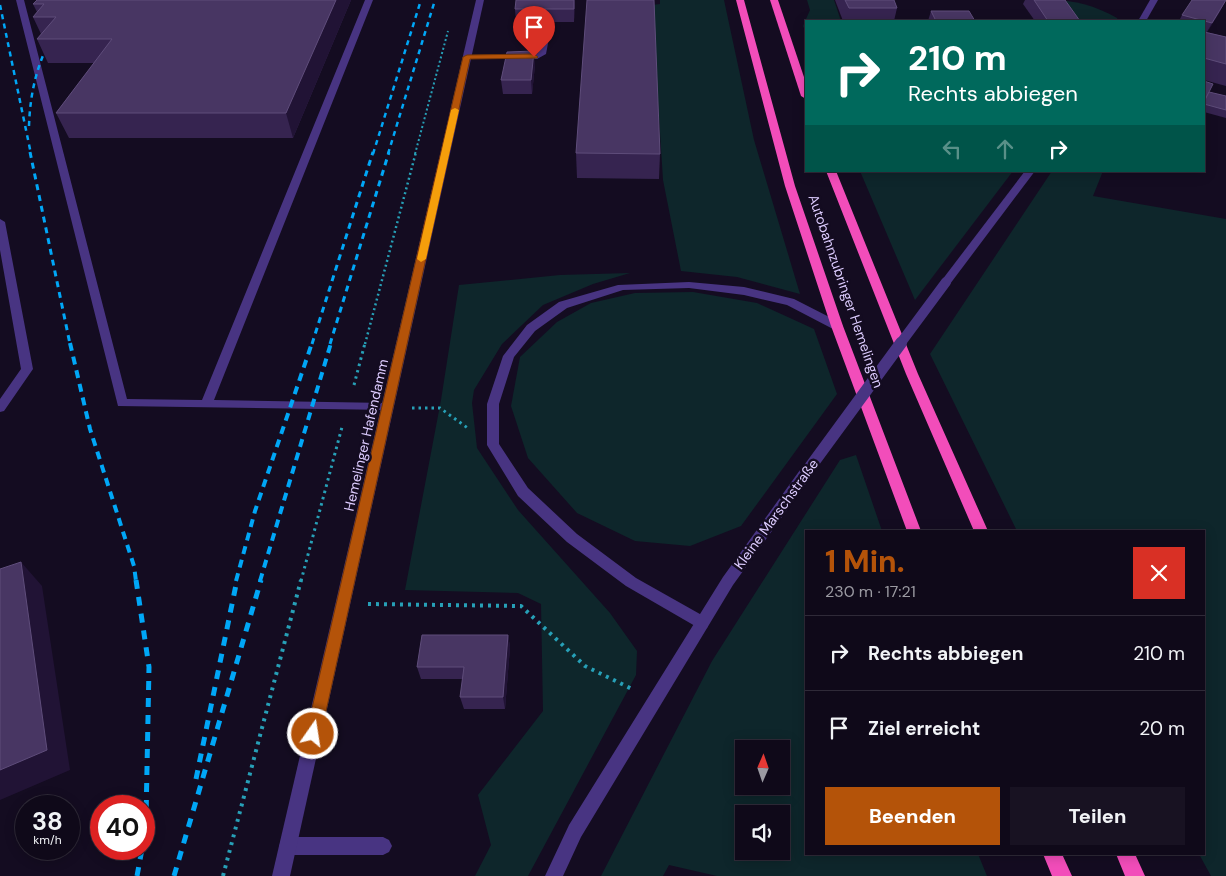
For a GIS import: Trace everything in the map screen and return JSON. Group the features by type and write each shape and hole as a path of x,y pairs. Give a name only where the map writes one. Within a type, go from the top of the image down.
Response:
{"highway":[{"name":"Autobahnzubringer Hemelingen","path":"740,0 790,186 837,326 914,530"},
{"path":"774,0 805,93"},
{"name":"Autobahnzubringer Hemelingen","path":"831,172 912,374 981,530"},
{"path":"1052,855 1062,876"},
{"path":"1125,855 1135,876"}],"street":[{"path":"20,0 122,403 387,408"},
{"path":"206,404 369,0"},
{"name":"Hemelinger Hafendamm","path":"281,876 480,0"},
{"path":"1143,20 1154,0"},
{"path":"467,57 534,57 542,54 545,38"},
{"name":"Kleine Marschstraße","path":"554,876 575,831 728,581 946,282 1029,172"},
{"path":"0,222 27,369 0,408"},
{"path":"702,623 631,582 572,538 523,492 492,444 493,404 509,356 531,328 563,305 622,287 689,285 744,291 790,302 837,326"},
{"path":"288,846 383,846"}],"path":[{"path":"222,876 449,26"},
{"path":"387,408 440,408 492,444"},
{"path":"343,603 521,606 585,666 633,690"}],"green space":[{"path":"660,0 724,0 754,140 800,294 737,277 681,271 663,180 652,5 660,4"},
{"path":"807,0 834,0 841,20 806,20 810,10"},
{"path":"1051,0 1068,1 1093,7 1118,20 1065,20"},
{"path":"860,172 1012,172 915,300"},
{"path":"1051,172 1103,172 1093,196 1226,219 1226,876 1211,876 1200,855 1205,855 1205,530 1017,530 930,354"},
{"path":"630,273 593,284 543,305 502,344 474,390 472,403 477,448 518,510 610,613 637,651 636,675 528,876 475,876 491,845 478,795 543,711 541,604 518,593 405,590 441,400 459,285 560,275"},
{"path":"693,292 757,303 814,329 837,394 741,526 690,546 635,541 577,513 528,458 511,406 520,357 557,322 591,303 635,293"},
{"path":"856,455 882,530 805,530 805,855 978,855 987,876 717,876 669,865 663,876 601,876 712,661 840,460"}],"building":[{"path":"37,0 336,0 286,113 56,113 112,39 37,39 56,17 33,17 44,4 33,4"},
{"path":"516,0 574,0 574,9 515,9"},
{"path":"587,0 654,0 660,154 576,153"},
{"path":"845,0 894,0 897,8 849,8"},
{"path":"1034,0 1065,0 1079,20 1047,20"},
{"path":"1192,0 1226,0 1212,23 1182,15"},
{"path":"931,11 969,11 974,20 936,20"},
{"path":"1205,32 1226,37 1226,64 1205,58"},
{"path":"534,51 531,80 501,80 507,52"},
{"path":"1205,81 1213,84 1205,100"},
{"path":"1209,92 1226,96 1226,110 1205,104"},
{"path":"21,562 47,750 0,770 0,569"},
{"path":"422,635 508,635 503,697 460,697 464,667 417,667"}],"railway":[{"path":"373,154 421,0"},
{"path":"388,154 435,0"},
{"path":"0,5 31,154"},
{"path":"29,126 35,82 50,40"},
{"path":"30,152 70,344"},
{"path":"312,344 373,152"},
{"path":"330,344 389,152"},
{"path":"70,343 90,429 134,566 136,581"},
{"path":"236,581 255,511 312,343"},
{"path":"260,581 331,343"},
{"path":"136,580 149,667 146,795"},
{"path":"196,779 237,580"},
{"path":"174,876 261,580"},
{"path":"137,876 140,860"}],"slow traffic":[{"path":"421,259 455,110"}],"route":[{"path":"313,734 467,57 534,57"}]}
